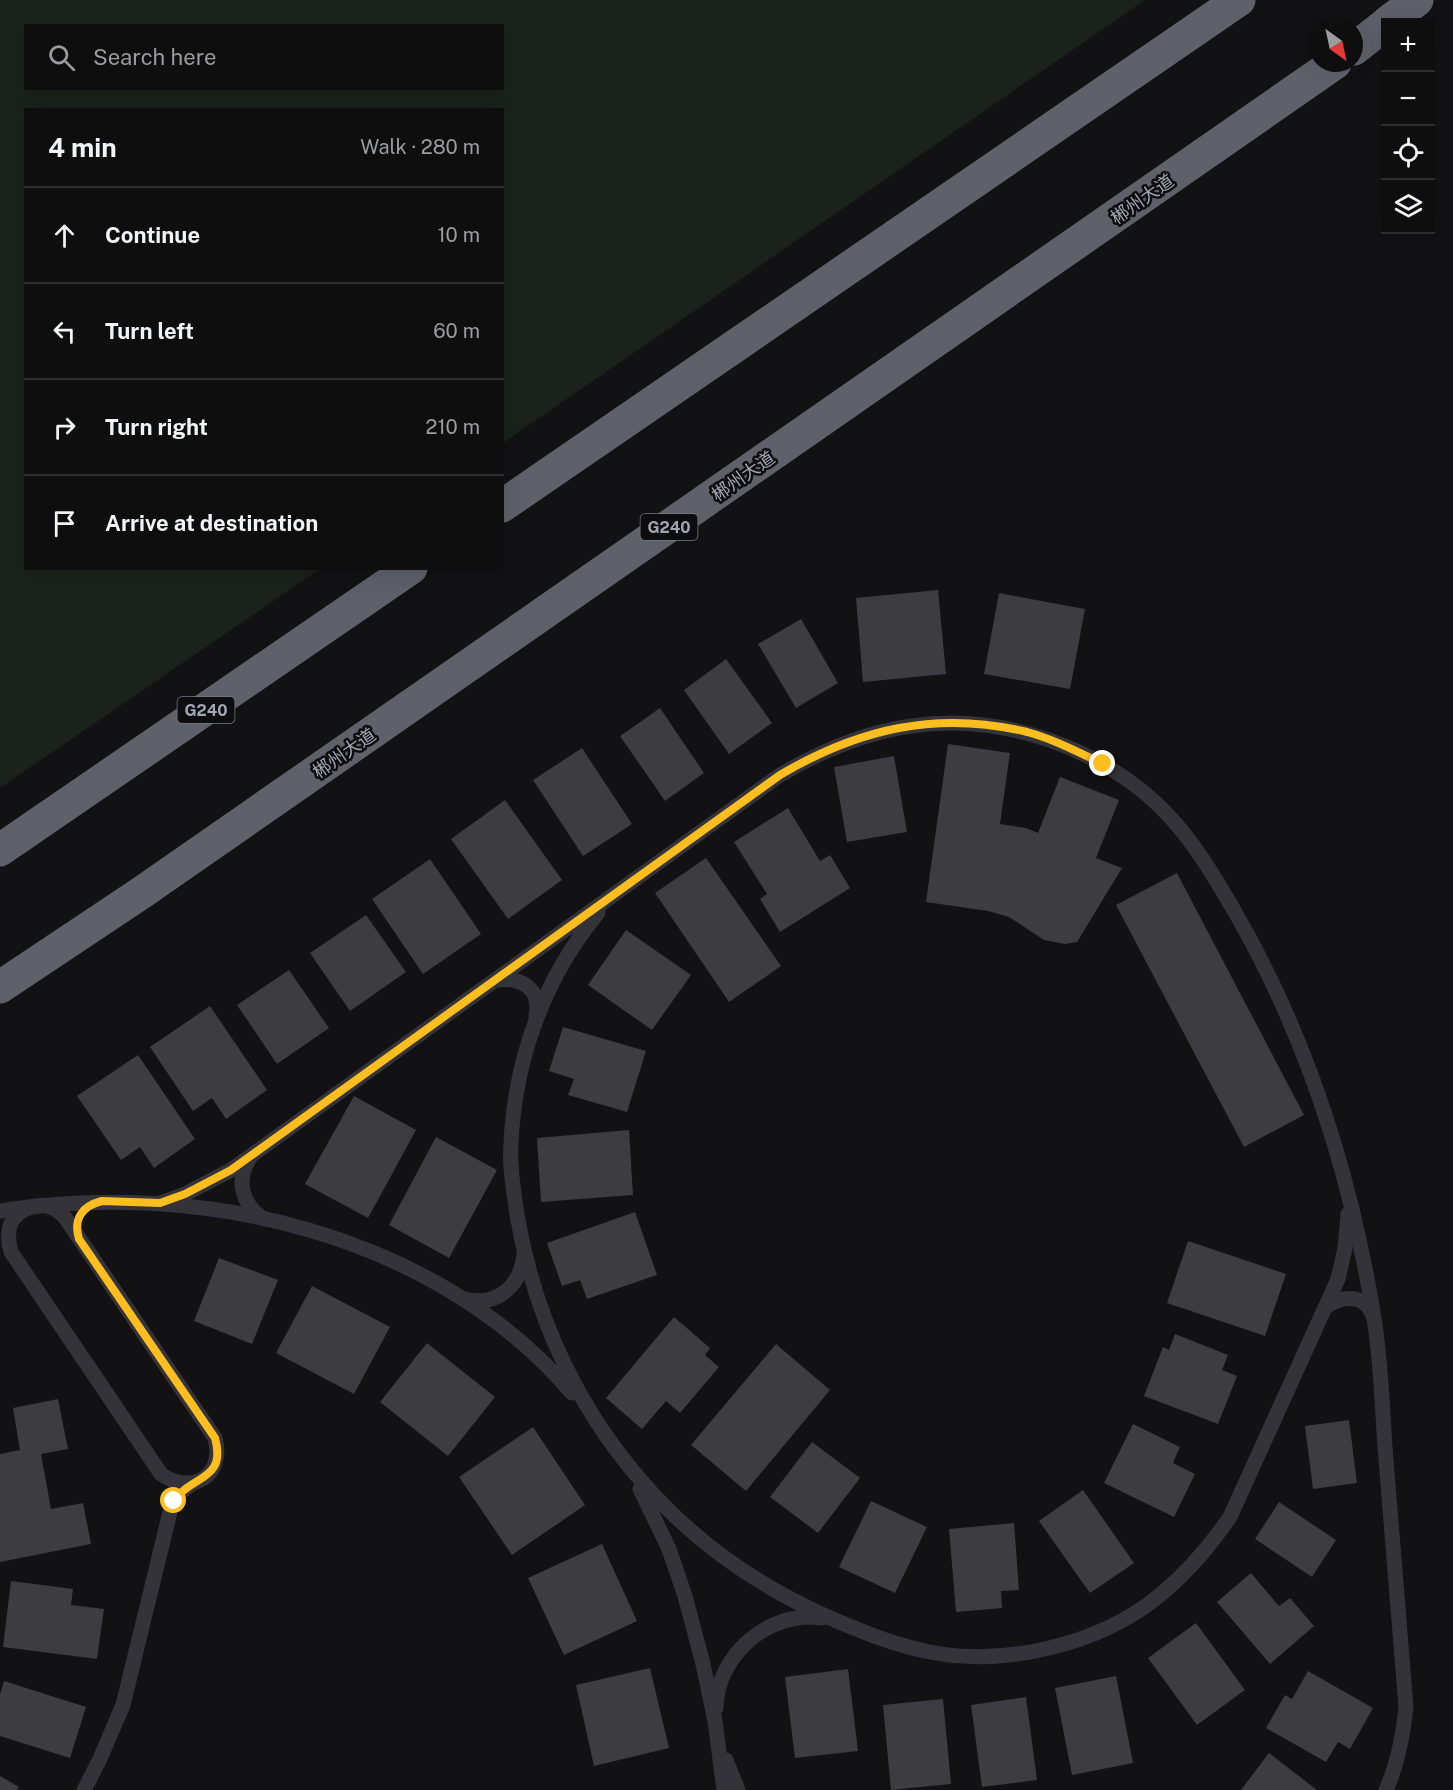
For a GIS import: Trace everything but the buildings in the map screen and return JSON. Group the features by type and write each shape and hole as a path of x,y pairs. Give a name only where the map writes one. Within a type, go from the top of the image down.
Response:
{"highway":[{"path":"504,505 1239,0"},
{"path":"1394,18 1417,0"},
{"path":"1363,42 1381,28"},
{"name":"郴州大道","path":"0,987 141,893 1322,72"},
{"name":"G240","path":"0,850 408,570"}],"lane":[{"path":"160,1203 209,1183 252,1155 780,775 812,756 881,731 908,726 954,723 991,725 1028,732 1066,746 1103,764 1137,787 1167,814 1194,845 1251,940 1282,1003 1309,1067 1328,1122 1362,1252 1375,1322 1406,1707 1403,1740 1386,1790"},
{"path":"534,1022 567,955 612,896"},
{"path":"463,1299 474,1302 486,1301 508,1290 517,1280 524,1256 514,1195 510,1147 514,1104 522,1062 537,1013 537,1003 528,986 517,980 506,978 494,981"},
{"path":"252,1155 242,1176 242,1189 246,1201 253,1212 263,1219 276,1223"},
{"path":"522,1242 534,1289 550,1334 570,1378 595,1420 623,1459 655,1496 690,1530 768,1587 811,1610 894,1644 933,1653 975,1657 1016,1655 1056,1647 1094,1633 1127,1617 1158,1597 1185,1573 1230,1517 1338,1279 1345,1248 1348,1201 1344,1178"},
{"path":"79,1239 77,1223 80,1215 85,1208 102,1201"},
{"path":"171,1508 170,1492 161,1474 5,1247 8,1230 13,1219 21,1211 32,1206 102,1201 160,1203 218,1210 329,1236 380,1255 430,1278 463,1299 519,1341 559,1378 595,1420 624,1460 648,1504 669,1549 685,1596 715,1721 738,1790"},
{"path":"0,1211 44,1205 64,1216 215,1438 218,1449 212,1470 204,1478 178,1494 171,1508 123,1705 84,1790"},
{"path":"1325,1308 1333,1301 1353,1298 1364,1302 1372,1311 1375,1322"},
{"path":"161,1474 171,1481 182,1484 193,1483"},
{"path":"723,1790 715,1721 716,1700 721,1680 730,1661 744,1644 760,1631 798,1618 818,1617 838,1621 856,1629"}],"shaded area":[{"path":"0,0 1145,0 504,442 504,108 24,108 24,570 319,570 0,788"}],"route":[{"path":"174,1501 178,1494 204,1478 212,1470 218,1449 215,1438 79,1239 77,1223 85,1208 102,1201 160,1203 209,1183 231,1170 780,775 812,756 881,731 918,724 954,723 991,725 1028,732 1066,746 1103,764"}]}
